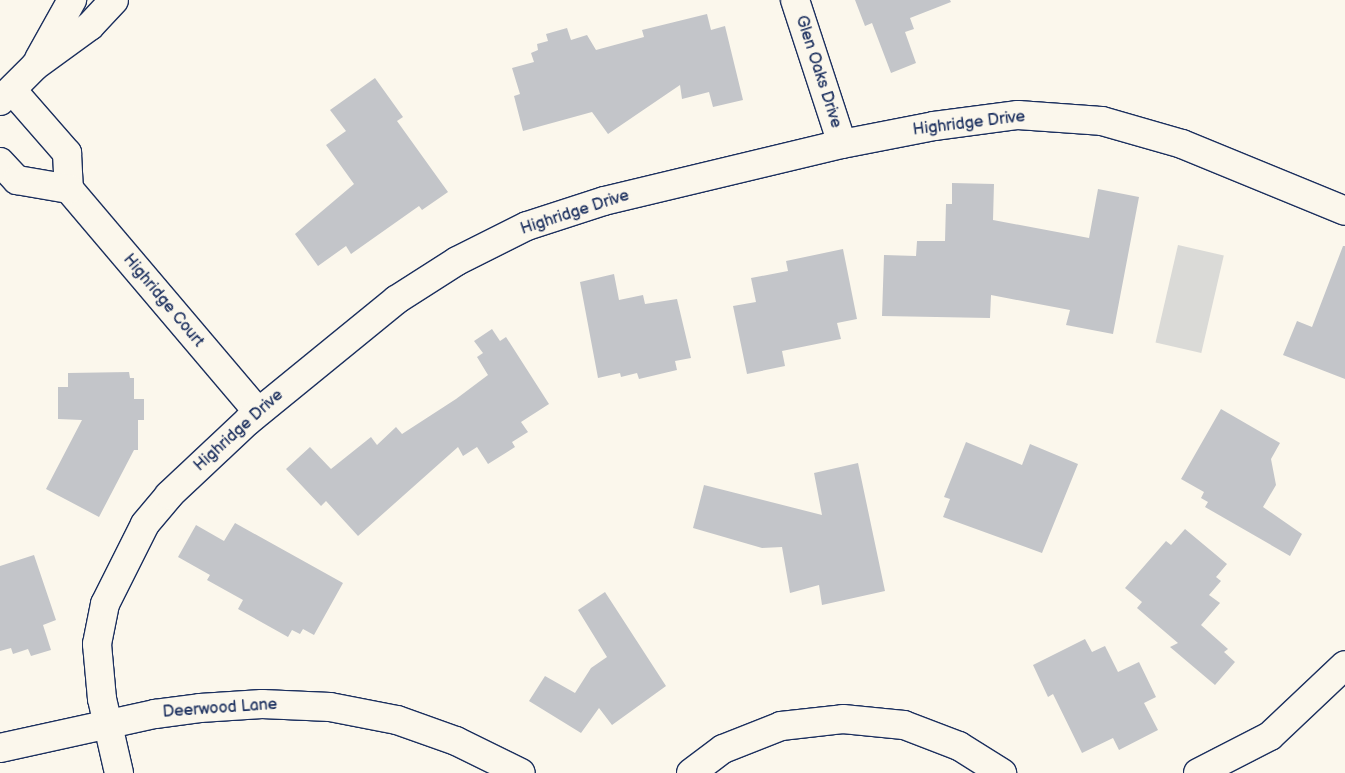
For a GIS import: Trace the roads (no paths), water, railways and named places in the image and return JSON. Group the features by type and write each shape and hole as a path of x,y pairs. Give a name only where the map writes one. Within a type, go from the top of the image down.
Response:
{"street":[{"path":"34,66 72,0"},
{"path":"0,162 18,180 69,189 66,153 6,95 34,66 90,26 114,0"},
{"name":"Glen Oaks Drive","path":"795,0 842,144"},
{"name":"Highridge Drive","path":"119,773 109,726 97,644 105,604 145,524 169,495 258,412 396,300 456,261 527,226 604,200 842,144 934,126 1018,115 1102,121 1182,144 1345,211"},
{"name":"Highridge Court","path":"69,189 258,412"},
{"path":"1198,773 1270,736 1345,666"},
{"name":"Deerwood Lane","path":"0,748 200,708 262,704 330,707 396,720 456,741 520,773"},
{"path":"691,773 723,749 781,726 843,719 904,726 959,746 1002,773"}]}
